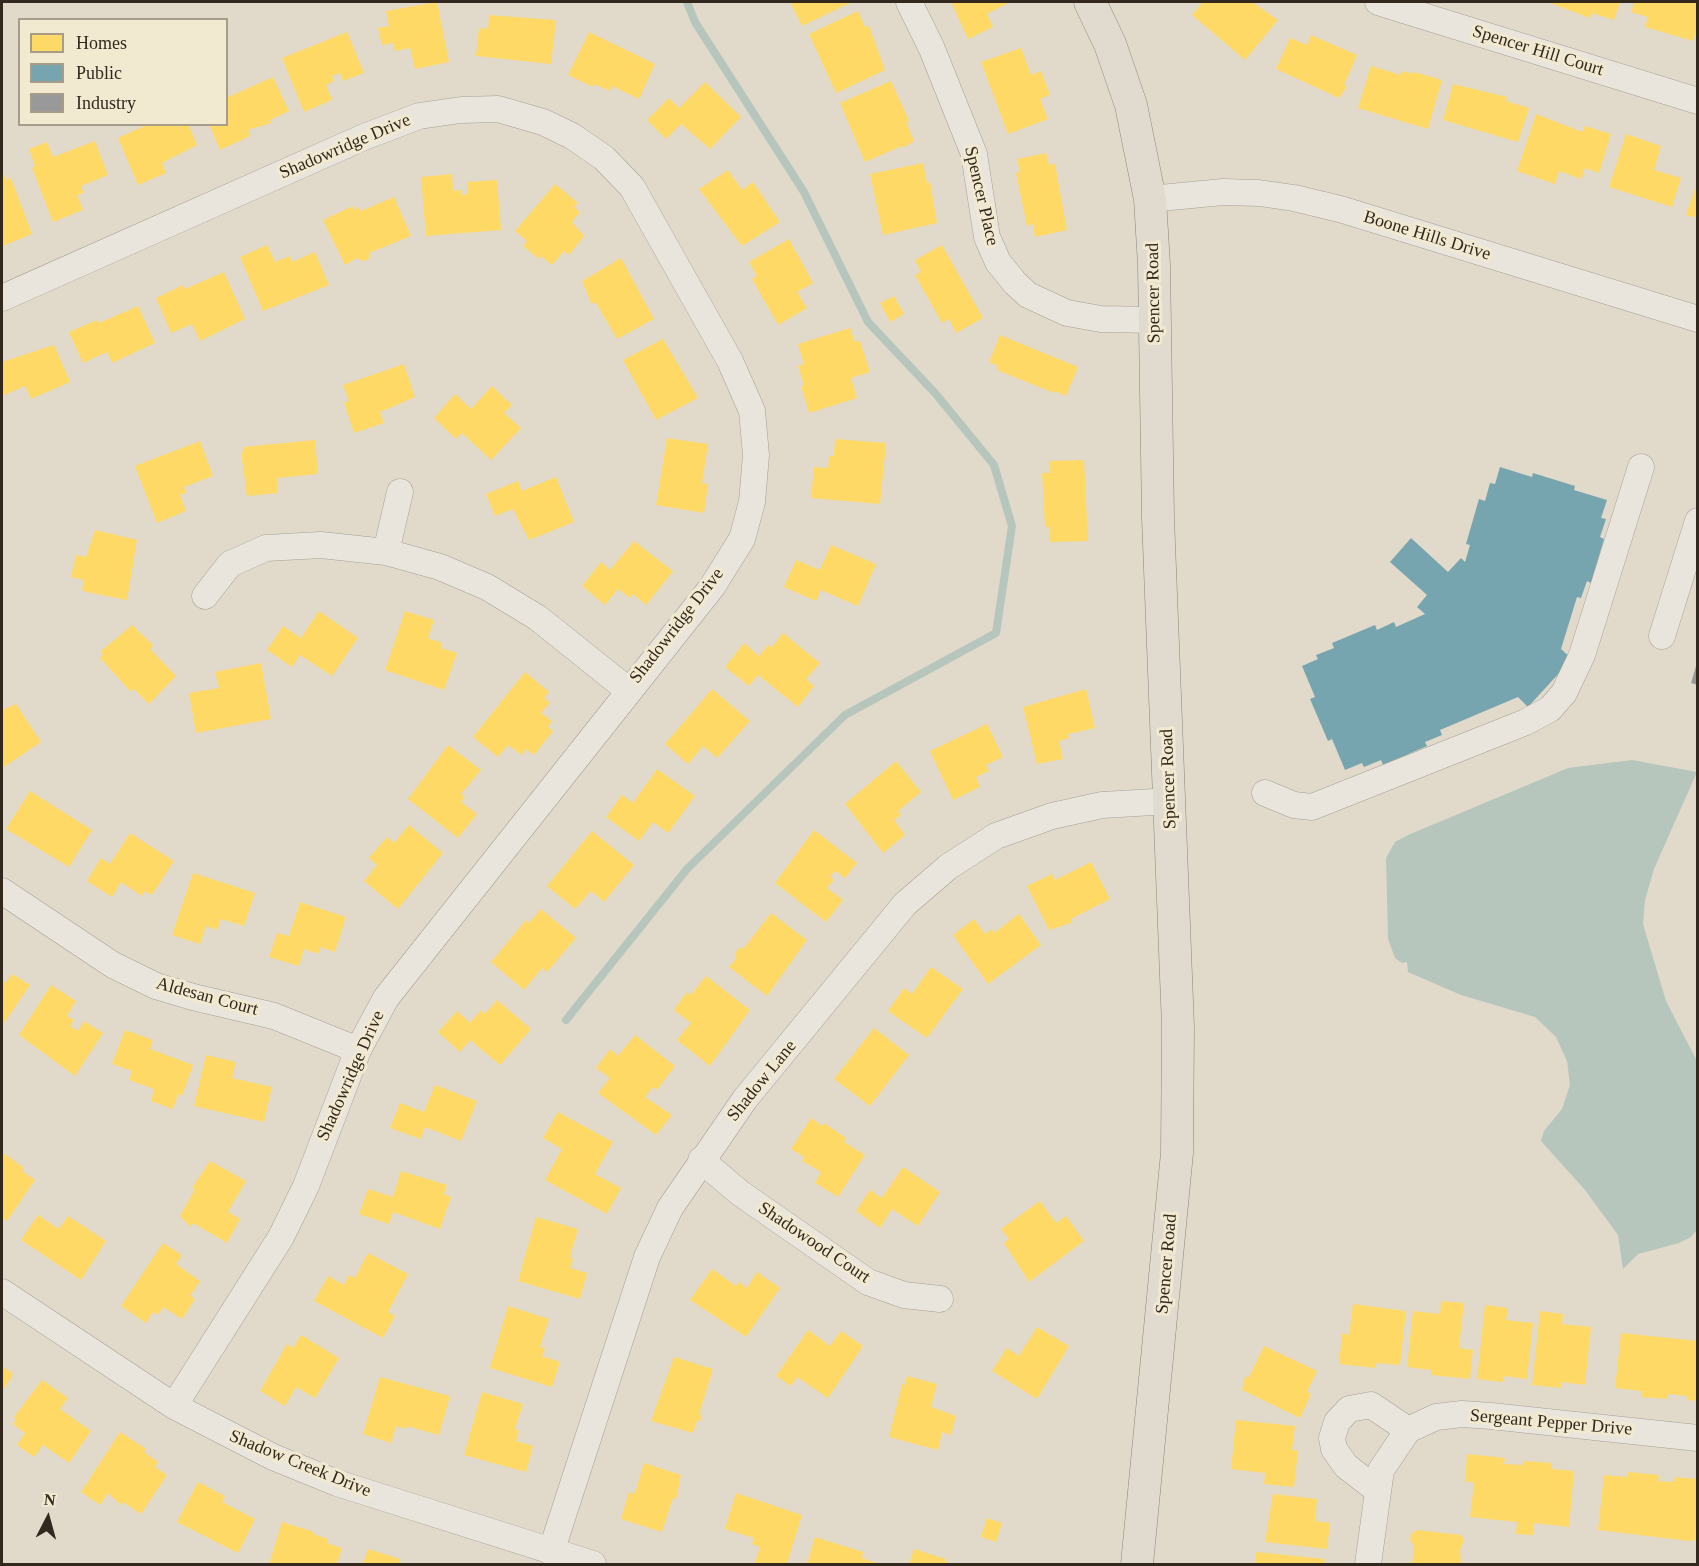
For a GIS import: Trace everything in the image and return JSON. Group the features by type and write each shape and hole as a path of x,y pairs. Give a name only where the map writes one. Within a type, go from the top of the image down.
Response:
{"main road":[{"name":"Spencer Road","path":"1090,2 1110,44 1131,105 1150,200 1155,320 1158,518 1171,801 1178,1036 1177,1153 1137,1564"}],"street":[{"name":"Spencer Place","path":"909,2 932,49 974,154 987,237 998,261 1014,283 1028,295 1067,313 1101,319 1155,320"},
{"name":"Spencer Hill Court","path":"1378,2 1698,101"},
{"name":"Shadowridge Drive","path":"2,298 364,137 419,116 461,110 498,109 543,122 572,136 604,158 632,187 730,361 752,411 756,455 752,502 742,539 712,587 628,690 386,998 358,1050 306,1186 281,1237 174,1406"},
{"name":"Boone Hills Drive","path":"1150,200 1222,192 1259,193 1317,204 1698,320"},
{"path":"1265,793 1294,805 1312,807 1526,722 1550,709 1564,693 1582,655 1641,467"},
{"path":"386,552 400,492"},
{"path":"1662,636 1698,521"},
{"path":"205,596 230,564 266,548 321,544 386,552 440,567 487,587 538,618 628,690"},
{"name":"Shadow Lane","path":"551,1552 647,1257 670,1209 701,1160 746,1099 905,904 948,867 996,836 1052,816 1102,805 1171,801"},
{"name":"Aldesan Court","path":"2,891 114,965 156,986 274,1016 358,1050"},
{"name":"Shadowood Court","path":"701,1160 740,1193 868,1282 904,1295 940,1299"},
{"name":"Shadow Creek Drive","path":"2,1292 174,1406 273,1457 337,1483 593,1564"},
{"path":"1368,1564 1381,1470 1408,1430 1371,1405 1349,1409 1337,1422 1332,1438 1334,1449 1346,1466 1377,1490"},
{"name":"Sergeant Pepper Drive","path":"1408,1430 1436,1417 1462,1414 1698,1438"}],"shaded area":[{"path":"1632,760 1697,772 1654,869 1645,900 1643,924 1666,1001 1697,1061 1698,1229 1691,1237 1679,1243 1638,1254 1623,1269 1618,1235 1585,1190 1541,1141 1544,1131 1562,1109 1570,1085 1567,1061 1556,1037 1535,1017 1461,995 1408,972 1407,962 1402,963 1395,958 1388,939 1386,858 1395,842 1408,835 1568,768"}],"building: Homes":[{"path":"437,2 449,62 415,69 410,48 395,51 393,43 382,45 378,28 389,26 386,11"},
{"path":"790,2 852,2 802,26"},
{"path":"951,2 1008,3 987,14 993,27 968,39"},
{"path":"1203,2 1252,2 1278,20 1245,60 1192,15"},
{"path":"1547,2 1620,2 1614,20 1592,13 1590,18"},
{"path":"1634,2 1698,2 1698,25 1693,41 1645,27 1648,17 1631,12"},
{"path":"858,11 865,27 869,26 885,70 836,93 809,34"},
{"path":"489,15 556,20 551,64 476,56 479,28 488,29"},
{"path":"347,32 364,73 343,81 340,73 332,76 334,81 326,85 332,100 304,112 282,58"},
{"path":"589,32 655,64 639,99 612,86 610,91 594,84 593,87 568,75"},
{"path":"1311,35 1357,55 1344,85 1347,86 1339,98 1276,69 1290,38 1307,45"},
{"path":"1021,48 1031,75 1041,71 1050,95 1040,99 1048,119 1008,134 981,62"},
{"path":"1371,66 1401,75 1402,71 1414,74 1414,72 1442,80 1428,129 1358,108"},
{"path":"273,77 289,111 270,120 271,123 248,130 250,136 220,150 210,126 228,126 228,97"},
{"path":"891,81 909,121 906,122 914,141 903,148 902,146 865,162 840,103"},
{"path":"705,82 741,117 710,149 681,124 666,139 647,120 669,98 679,108"},
{"path":"1453,84 1507,97 1506,101 1529,108 1518,142 1443,120"},
{"path":"1536,114 1582,132 1585,126 1611,134 1599,173 1585,168 1581,179 1559,171 1555,184 1517,171"},
{"path":"145,126 189,126 197,145 162,163 166,173 138,185 118,138"},
{"path":"1626,134 1661,146 1654,170 1681,178 1672,207 1609,187"},
{"path":"95,141 108,175 81,186 84,193 77,195 83,210 53,222 32,168 35,166 29,149 47,142 53,157"},
{"path":"1046,153 1049,165 1055,164 1067,230 1035,237 1033,224 1027,226 1016,173 1020,172 1017,159"},
{"path":"923,163 927,183 930,182 937,223 883,235 870,174"},
{"path":"2,168 6,180 11,178 32,234 3,246"},
{"path":"728,170 742,190 753,182 780,222 742,246 699,189"},
{"path":"452,174 453,191 461,190 461,195 468,194 467,182 497,180 501,230 426,236 421,177"},
{"path":"1698,180 1698,218 1686,215"},
{"path":"555,184 578,203 574,207 580,212 572,222 584,236 569,255 564,251 552,265 541,256 539,259 523,246 527,241 515,231"},
{"path":"394,197 411,236 369,253 369,259 363,261 357,258 345,265 323,220 353,206 354,210 359,207 361,211"},
{"path":"789,239 813,283 797,292 807,308 778,325 752,279 757,276 749,262"},
{"path":"267,245 275,262 290,256 292,262 315,252 329,285 263,311 240,257"},
{"path":"942,245 983,318 956,333 949,319 942,323 915,275 921,272 915,260"},
{"path":"621,258 654,319 617,339 596,303 591,303 582,281"},
{"path":"224,272 245,319 200,341 192,324 171,333 156,298 183,285 185,289"},
{"path":"894,296 904,314 890,322 880,303"},
{"path":"138,306 155,343 112,363 107,352 83,363 69,332 97,320 99,323"},
{"path":"850,328 855,342 860,341 870,372 851,378 857,398 809,413 801,386 804,385 798,366 804,364 798,344"},
{"path":"1000,335 1078,367 1066,396 997,370 998,366 989,362"},
{"path":"663,339 698,398 656,420 623,360"},
{"path":"54,345 70,382 31,399 25,386 2,396 2,362"},
{"path":"404,364 415,397 380,412 384,423 354,433 344,402 349,401 343,385"},
{"path":"492,386 512,405 504,413 521,428 491,460 462,433 456,439 434,418 455,394 471,409"},
{"path":"667,438 708,444 702,483 708,484 704,513 656,505"},
{"path":"835,439 886,443 880,504 811,498 814,467 828,468 829,456 834,456"},
{"path":"315,440 318,474 277,478 278,493 247,496 241,452 243,452 243,447"},
{"path":"200,441 213,476 184,487 186,493 180,495 186,511 157,523 135,466"},
{"path":"1084,460 1088,541 1050,542 1049,527 1045,527 1042,473 1050,473 1049,461"},
{"path":"556,477 574,522 529,540 513,509 495,516 486,494 518,481 522,491"},
{"path":"95,530 137,540 127,600 82,590 84,580 71,577 76,555 86,557"},
{"path":"634,541 673,571 646,605 633,594 630,598 618,589 605,605 582,586 601,562 610,570"},
{"path":"831,545 876,564 858,606 821,590 816,601 784,587 796,560 820,570"},
{"path":"319,611 358,638 332,676 300,655 292,667 267,650 283,626 301,638"},
{"path":"405,611 434,620 428,638 442,643 441,648 457,653 444,690 385,670"},
{"path":"132,625 153,645 150,649 176,676 149,704 134,689 131,692 100,658 103,654 100,652"},
{"path":"783,633 820,663 806,679 814,686 798,707 758,675 749,686 725,667 744,643 759,656 768,645 772,647"},
{"path":"261,663 271,719 196,733 189,693 219,688 215,672"},
{"path":"525,672 549,692 544,698 550,703 541,713 552,721 548,727 553,731 534,755 526,749 522,755 508,745 498,757 473,737"},
{"path":"712,689 750,721 717,758 703,746 688,764 665,744"},
{"path":"1086,689 1095,728 1068,734 1069,738 1059,741 1063,759 1037,764 1023,707"},
{"path":"16,704 41,742 4,767 2,762 2,710"},
{"path":"987,724 1003,757 986,765 989,771 976,777 980,787 953,800 930,751"},
{"path":"448,745 481,770 461,794 465,797 461,802 477,814 458,838 408,799"},
{"path":"896,761 921,792 898,811 901,815 894,820 905,835 883,853 845,804"},
{"path":"657,769 695,796 668,833 653,822 639,841 606,817 622,795 633,803"},
{"path":"30,791 92,830 69,867 6,829"},
{"path":"409,825 443,853 398,909 364,881 377,865 369,858 387,837 394,843"},
{"path":"814,830 857,863 845,878 835,871 830,877 834,880 827,888 843,900 826,922 775,883"},
{"path":"592,831 634,865 604,902 591,891 575,909 547,886"},
{"path":"130,833 174,861 152,895 145,891 142,896 121,882 112,897 87,881 101,858 110,864"},
{"path":"1091,862 1110,899 1071,919 1071,923 1049,930 1027,886 1052,874 1055,880"},
{"path":"193,873 255,893 244,926 221,919 217,930 206,926 200,944 172,935"},
{"path":"300,902 346,917 335,952 320,947 318,954 304,949 299,966 269,957 277,933 289,936"},
{"path":"541,909 576,938 547,972 542,968 524,990 491,962 526,920 529,923"},
{"path":"771,913 807,940 767,996 729,967 736,959 735,954 739,948 744,948"},
{"path":"1019,914 1041,945 988,984 953,935 974,919 985,934 992,929 994,933"},
{"path":"931,967 963,989 927,1038 888,1011 904,988 912,994"},
{"path":"12,974 30,985 2,1026 2,980 6,983"},
{"path":"706,976 750,1010 710,1066 677,1040 691,1023 674,1010 687,992 691,995"},
{"path":"51,985 76,1001 67,1016 74,1020 70,1026 78,1031 84,1021 103,1033 75,1076 19,1035"},
{"path":"497,1000 531,1029 500,1065 470,1040 460,1052 438,1032 457,1011 470,1023 481,1010 485,1014"},
{"path":"874,1028 909,1055 870,1106 834,1079"},
{"path":"125,1030 153,1040 150,1049 193,1065 182,1096 178,1094 173,1109 151,1101 154,1089 129,1080 132,1071 112,1064"},
{"path":"635,1035 675,1066 657,1090 653,1087 645,1097 672,1115 656,1135 598,1093 610,1078 596,1068 610,1049 618,1056"},
{"path":"206,1055 236,1062 232,1078 272,1087 264,1122 194,1106"},
{"path":"435,1085 477,1101 461,1141 425,1127 421,1139 390,1128 400,1103 424,1112"},
{"path":"558,1112 613,1142 595,1174 621,1188 607,1214 545,1180 562,1149 543,1138"},
{"path":"811,1118 822,1126 824,1123 846,1138 844,1142 865,1155 838,1197 815,1183 821,1172 802,1161 804,1157 791,1149"},
{"path":"2,1152 24,1168 22,1171 35,1180 7,1221 2,1217"},
{"path":"210,1161 246,1181 228,1212 240,1219 227,1243 193,1223 191,1227 180,1216 195,1189 192,1188"},
{"path":"903,1167 940,1192 918,1226 892,1209 880,1228 856,1211 870,1190 882,1198"},
{"path":"401,1171 447,1185 444,1194 451,1197 440,1229 393,1212 389,1224 359,1214 368,1189 393,1197"},
{"path":"1040,1201 1056,1223 1066,1216 1084,1241 1029,1282 1004,1243 1009,1239 1001,1229"},
{"path":"38,1215 59,1229 68,1216 106,1241 81,1280 21,1240"},
{"path":"536,1217 578,1229 570,1257 573,1259 570,1268 587,1273 580,1299 518,1281"},
{"path":"163,1243 182,1255 176,1264 200,1281 190,1296 195,1299 182,1319 163,1307 158,1315 153,1312 146,1323 121,1306"},
{"path":"368,1253 408,1274 388,1312 395,1316 383,1338 314,1301 328,1276 344,1285 349,1275 355,1278"},
{"path":"712,1269 736,1286 739,1282 747,1288 757,1272 780,1288 746,1337 690,1300"},
{"path":"1441,1301 1464,1303 1459,1348 1473,1350 1470,1379 1431,1375 1431,1370 1407,1367 1413,1311 1440,1314"},
{"path":"1353,1304 1406,1311 1400,1365 1376,1363 1375,1368 1339,1364 1342,1333 1349,1335"},
{"path":"1485,1305 1508,1308 1506,1320 1533,1323 1527,1379 1503,1376 1503,1382 1477,1379"},
{"path":"508,1306 549,1319 540,1347 545,1348 542,1356 560,1362 552,1387 490,1368"},
{"path":"1540,1311 1563,1314 1562,1324 1591,1327 1585,1385 1562,1382 1561,1388 1532,1385"},
{"path":"1037,1327 1069,1346 1037,1399 992,1371 1007,1348 1019,1356"},
{"path":"808,1330 830,1346 841,1331 863,1346 828,1398 797,1377 791,1386 776,1376"},
{"path":"1621,1333 1698,1341 1698,1401 1687,1400 1687,1396 1668,1394 1667,1399 1641,1397 1641,1391 1615,1388"},
{"path":"301,1335 339,1358 315,1398 296,1387 285,1406 260,1391 287,1344 293,1348"},
{"path":"1264,1346 1317,1371 1307,1392 1311,1394 1300,1418 1242,1390 1245,1377 1249,1377"},
{"path":"674,1357 713,1369 700,1411 701,1420 697,1421 693,1433 651,1421"},
{"path":"2,1366 13,1374 2,1393"},
{"path":"907,1376 937,1384 931,1407 956,1416 951,1435 942,1432 938,1450 889,1437 902,1384 905,1385"},
{"path":"380,1377 450,1396 439,1435 407,1426 406,1429 396,1426 391,1443 363,1434"},
{"path":"42,1380 68,1398 60,1409 91,1431 69,1463 43,1445 34,1457 17,1445 25,1433 13,1424 16,1419 14,1417"},
{"path":"482,1392 523,1404 515,1429 519,1431 516,1441 533,1446 526,1472 464,1455"},
{"path":"1236,1420 1295,1426 1292,1450 1298,1450 1294,1487 1264,1484 1265,1473 1231,1469"},
{"path":"120,1432 146,1449 144,1452 158,1462 155,1467 167,1475 141,1514 123,1502 121,1505 108,1493 100,1505 81,1492"},
{"path":"1467,1454 1505,1458 1504,1464 1523,1465 1523,1461 1552,1463 1551,1469 1574,1471 1569,1527 1534,1523 1533,1535 1516,1534 1517,1522 1470,1517 1474,1482 1465,1482"},
{"path":"644,1463 681,1475 676,1499 673,1498 662,1532 621,1519 629,1492 635,1494"},
{"path":"1628,1472 1659,1475 1658,1481 1674,1482 1675,1477 1698,1479 1695,1540 1598,1530 1604,1475 1628,1477"},
{"path":"198,1482 225,1496 222,1502 255,1519 238,1553 177,1522"},
{"path":"736,1493 802,1515 787,1564 755,1563 760,1547 752,1544 754,1538 725,1529"},
{"path":"1273,1494 1317,1499 1315,1521 1330,1523 1327,1549 1265,1542"},
{"path":"987,1518 1002,1523 996,1542 981,1537"},
{"path":"282,1522 314,1532 313,1534 328,1539 327,1543 342,1548 337,1564 269,1564"},
{"path":"1417,1530 1461,1535 1464,1540 1460,1550 1461,1564 1412,1564 1414,1545 1410,1540 1411,1534"},
{"path":"815,1537 863,1552 862,1558 879,1564 807,1564"},
{"path":"368,1549 400,1559 399,1562 405,1564 363,1564"},
{"path":"914,1549 946,1559 945,1561 953,1564 909,1564"},
{"path":"1256,1552 1325,1559 1324,1564 1255,1564"}],"building: Public":[{"path":"1500,467 1532,477 1533,473 1575,486 1574,490 1607,500 1601,518 1606,519 1600,537 1604,539 1591,583 1587,581 1581,598 1577,597 1561,649 1572,659 1528,707 1518,697 1440,730 1442,735 1425,742 1427,746 1383,765 1381,760 1364,767 1362,763 1345,770 1332,739 1328,741 1310,699 1315,697 1302,666 1318,659 1316,655 1334,648 1332,643 1375,625 1377,630 1394,622 1396,627 1425,614 1417,607 1427,595 1390,562 1411,538 1448,572 1461,558 1465,562 1470,545 1466,544 1479,499 1485,501 1490,483 1495,484"}],"building: Industry":[{"path":"1698,663 1698,685 1691,683"}],"waterway":[{"path":"566,1020 687,869 845,715 996,633 1012,526 994,465 935,393 868,322 804,192 695,22 687,2"}]}
